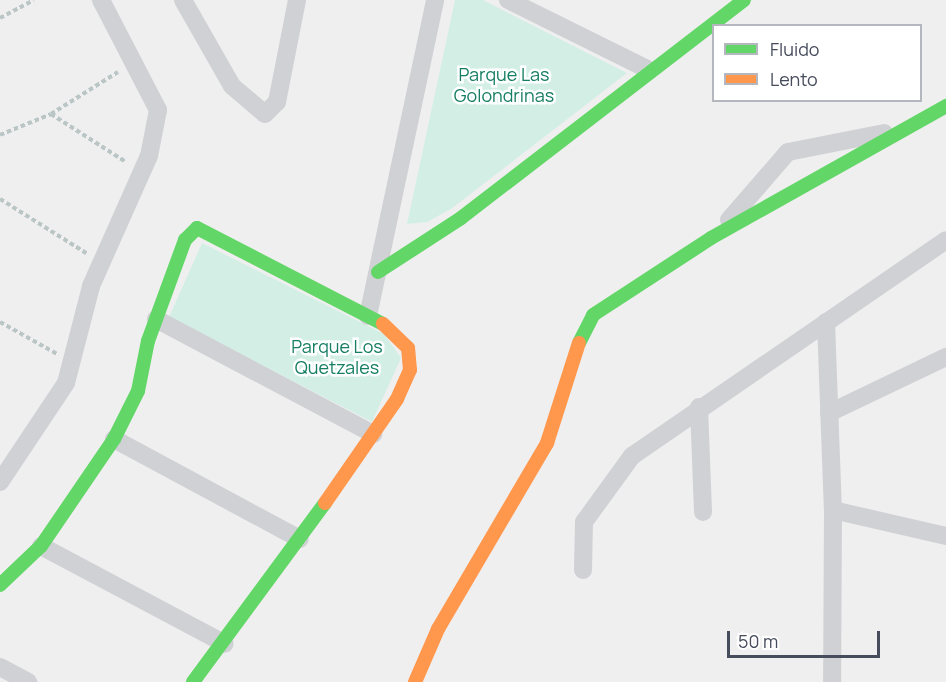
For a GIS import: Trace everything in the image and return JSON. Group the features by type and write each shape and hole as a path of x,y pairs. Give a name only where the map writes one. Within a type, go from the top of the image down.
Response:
{"street":[{"path":"0,482 66,383 102,262 142,171 158,110 137,63 101,0"},
{"path":"183,0 236,91 264,114 274,111 277,102 297,0"},
{"path":"368,316 435,0"},
{"path":"508,0 647,69"},
{"path":"378,272 528,168 647,69 744,0"},
{"path":"415,682 438,629 547,443 588,323 606,303 711,238 898,129 946,106"},
{"path":"711,238 788,152 898,129"},
{"path":"0,585 41,546 114,439 138,391 156,319 185,240 197,228 368,316 401,337 410,359 406,383 373,434 225,645 193,682"},
{"path":"583,570 584,522 632,456 699,407 946,240"},
{"path":"156,319 373,434"},
{"path":"826,322 833,510 832,682"},
{"path":"829,413 946,357"},
{"path":"699,407 703,512"},
{"path":"114,439 300,539"},
{"path":"833,510 946,536"},
{"path":"41,546 225,645"},
{"path":"0,668 28,682"}],"path":[{"path":"0,18 34,0"},
{"path":"0,135 51,114 137,63"},
{"path":"51,114 142,171"},
{"path":"0,199 102,262"},
{"path":"0,322 30,343 73,360"}],"green space":[{"name":"Parque Las Golondrinas","path":"455,0 483,0 627,73 451,209 427,222 407,224"},
{"name":"Parque Los Quetzales","path":"202,243 384,334 401,358 372,422 169,317"}],"traffic: fast":[{"path":"713,24 744,0"},
{"path":"378,272 461,218 712,25"},
{"path":"579,343 593,315 711,238 946,106"},
{"path":"0,585 41,546 114,439 138,391 148,341 185,240 197,228 383,324"},
{"path":"193,682 325,503"}],"traffic: slow":[{"path":"325,503 397,399 410,370 408,348 383,324"},
{"path":"415,682 438,629 547,443 579,343"}]}
